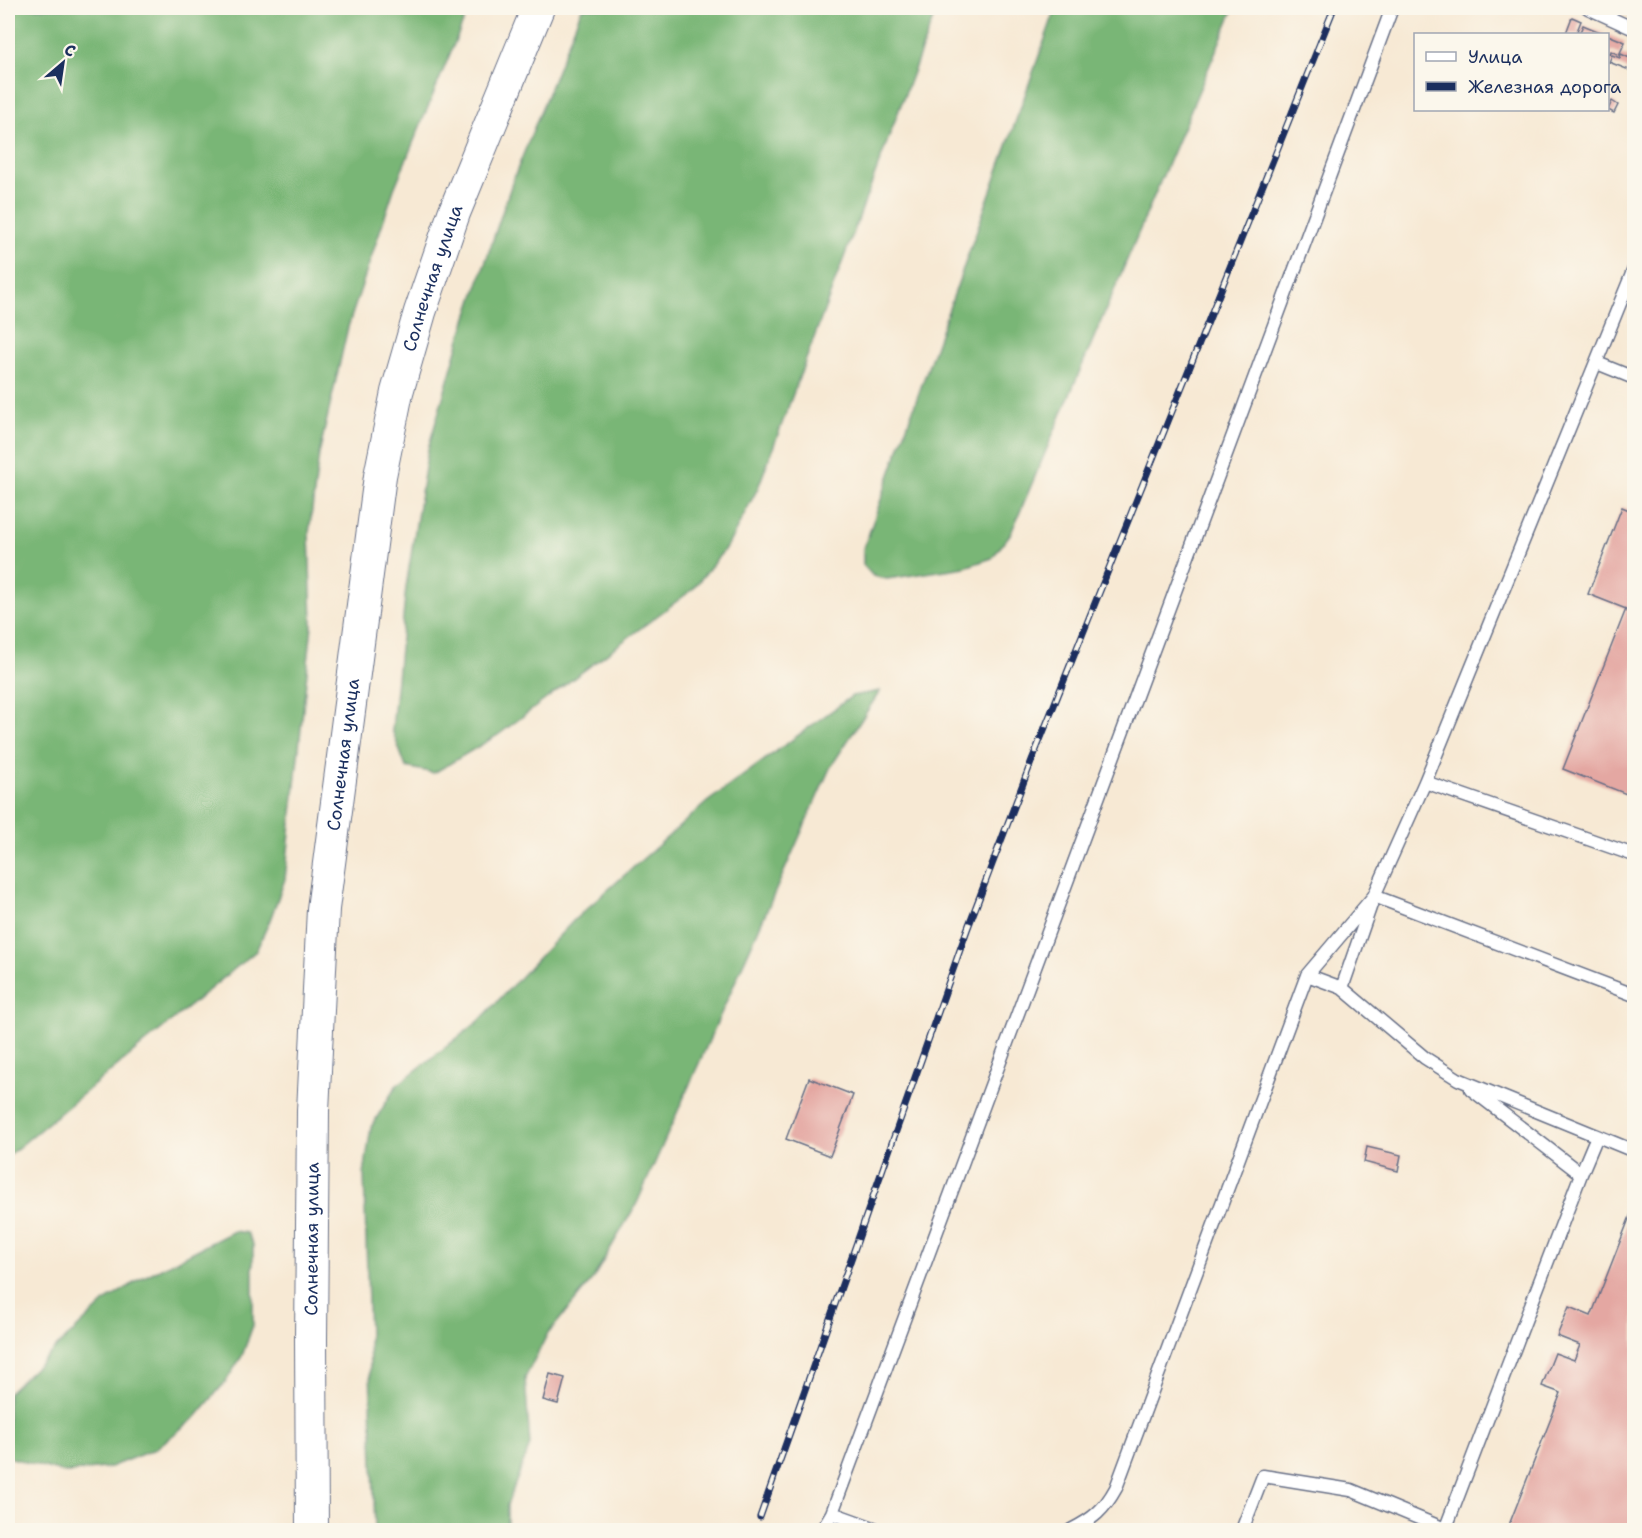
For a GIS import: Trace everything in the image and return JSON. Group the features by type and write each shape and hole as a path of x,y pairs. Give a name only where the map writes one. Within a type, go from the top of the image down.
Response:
{"street":[{"name":"Солнечная улица","path":"312,1530 313,1111 323,909 380,476 397,392 420,312 454,213 538,8"}],"lane":[{"path":"822,1530 832,1513 1392,8"},
{"path":"1588,8 1635,29"},
{"path":"1342,988 1374,896 1425,782 1635,269"},
{"path":"1597,363 1635,378"},
{"path":"1425,782 1635,855"},
{"path":"1071,1530 1098,1514 1108,1504 1116,1488 1307,975 1374,896"},
{"path":"1374,896 1635,995"},
{"path":"1307,975 1342,988 1425,1058 1458,1079 1581,1174"},
{"path":"1458,1079 1635,1151"},
{"path":"1242,1530 1263,1476 1351,1491 1445,1530 1597,1136"},
{"path":"832,1513 879,1530"}],"green space":[{"path":"8,8 469,8 394,189 348,327 319,454 309,533 312,625 285,879 270,920 256,951 8,1156"},
{"path":"582,8 937,8 758,488 728,545 693,589 498,735 434,773 406,767 392,730 406,587 428,449 462,332 513,180"},
{"path":"1056,8 1234,8 1011,533 992,558 965,567 887,579 873,576 863,565 863,550"},
{"path":"880,691 830,768 637,1203 592,1280 547,1335 525,1378 530,1445 507,1505 507,1530 375,1530 364,1174 371,1127 396,1086 479,1021 574,920 707,802 852,696"},
{"path":"234,1231 247,1233 253,1244 253,1325 242,1356 226,1381 196,1417 155,1449 110,1467 66,1473 8,1457 8,1393 106,1301 140,1279"}],"building":[{"path":"1572,17 1581,21 1577,31 1580,32 1583,25 1603,33 1566,33"},
{"path":"1609,35 1625,42 1619,55 1611,51 1610,54"},
{"path":"1621,54 1634,60 1634,72 1609,62 1612,55 1620,58"},
{"path":"1612,101 1618,105 1614,113 1609,110"},
{"path":"1622,507 1634,512 1634,797 1563,769 1626,609 1588,594"},
{"path":"809,1078 853,1095 830,1156 786,1139"},
{"path":"1367,1147 1401,1155 1398,1171 1364,1162"},
{"path":"1634,1206 1634,1530 1507,1530 1561,1393 1542,1386 1555,1353 1574,1360 1580,1345 1557,1336 1569,1307 1591,1316"},
{"path":"550,1374 565,1378 558,1404 543,1400"}],"railway":[{"path":"760,1517 967,930 1032,760 1334,8"}]}
